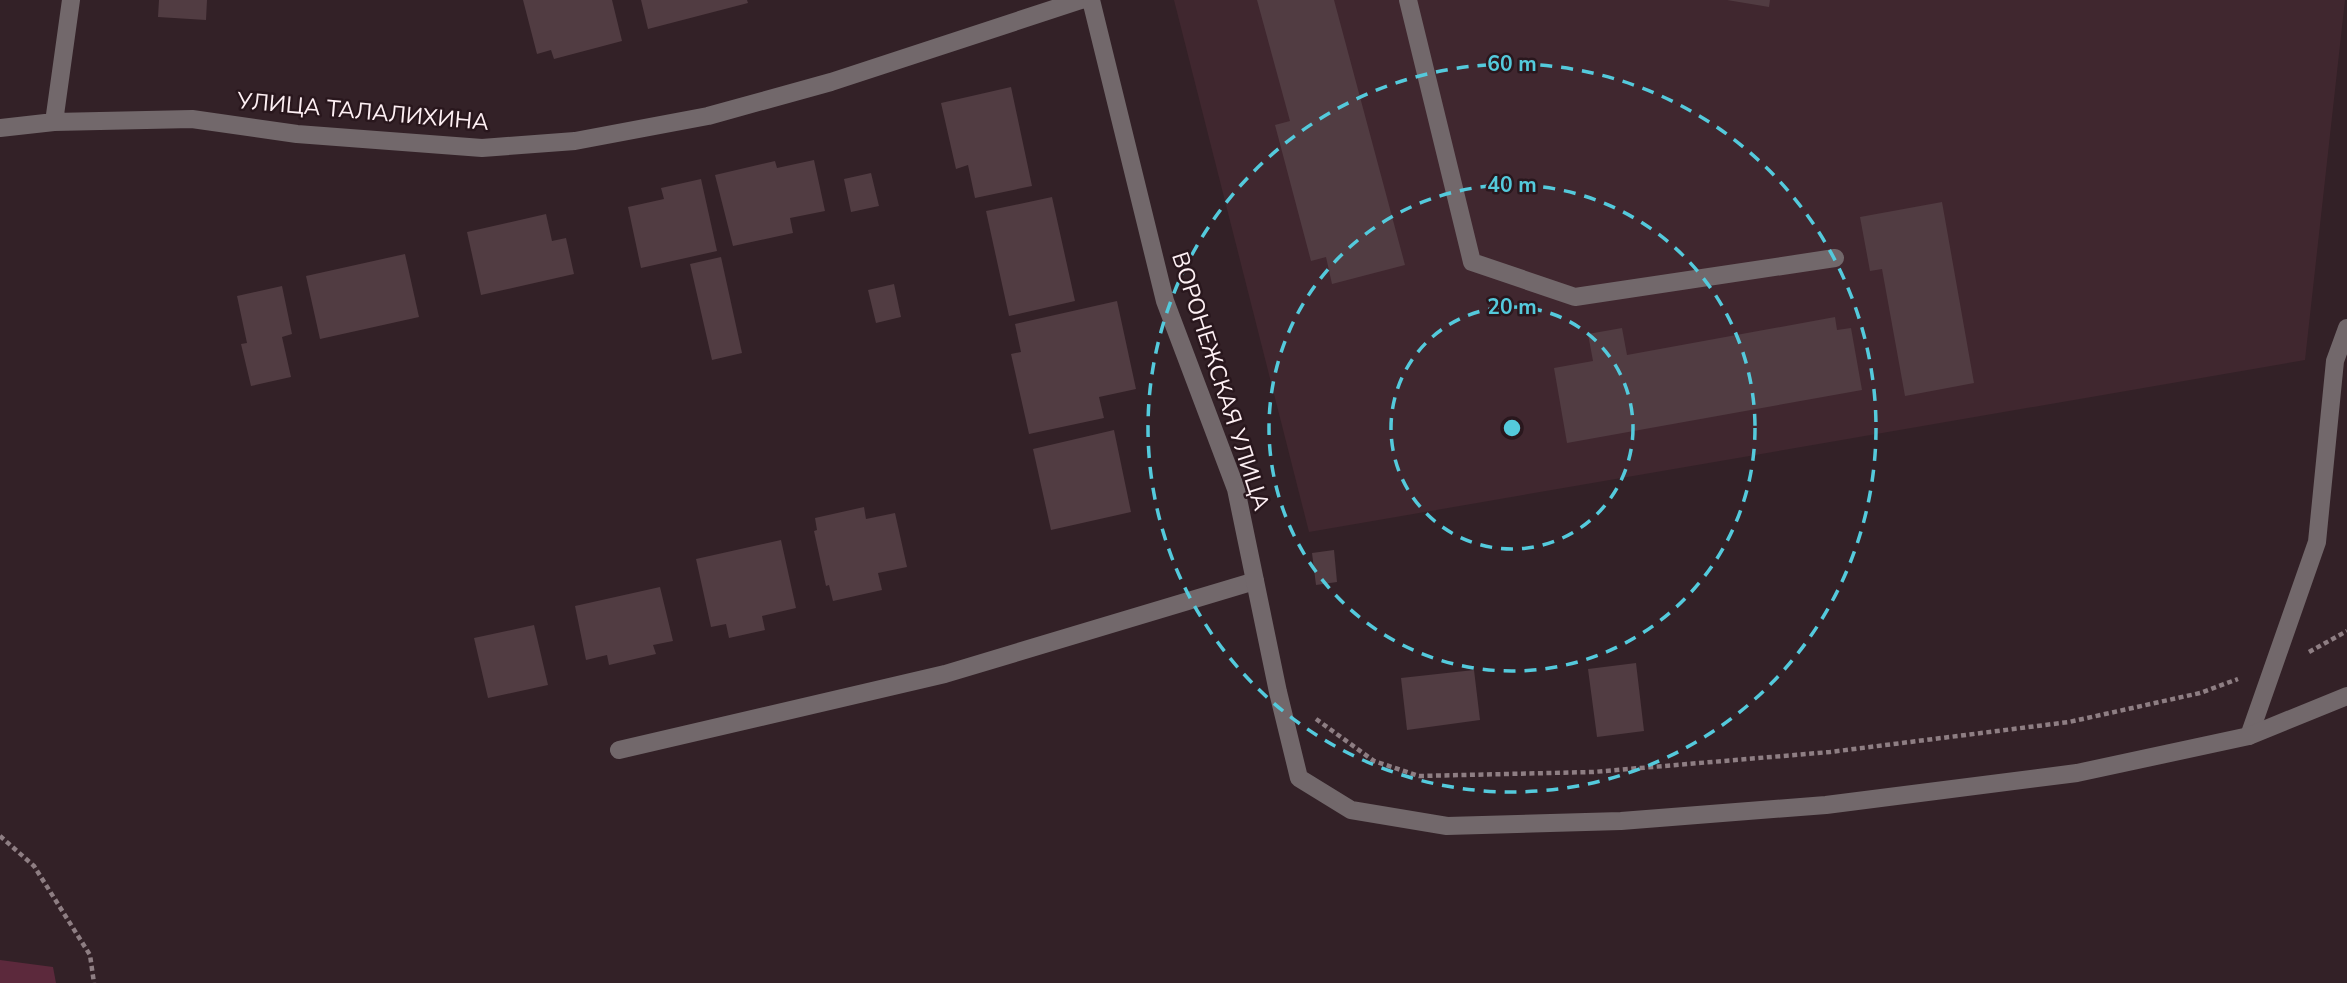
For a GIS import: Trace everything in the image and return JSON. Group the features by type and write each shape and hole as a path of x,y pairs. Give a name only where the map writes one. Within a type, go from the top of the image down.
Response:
{"street":[{"path":"54,122 71,0"},
{"name":"УЛИЦА ТАЛАЛИХИНА","path":"0,128 54,122 192,119 297,134 482,148 575,141 708,116 831,82 1081,0"},
{"name":"ВОРОНЕЖСКАЯ УЛИЦА","path":"1091,0 1165,301 1236,489 1278,692 1299,778 1351,810 1447,826 1621,821 1826,805 2077,773 2249,736"},
{"path":"1408,0 1472,262 1575,297 1835,257"},
{"path":"2249,736 2317,542 2335,361 2347,328"},
{"path":"619,750 945,674 1255,582"},
{"path":"2249,736 2347,696"}],"path":[{"path":"1278,692 1374,761 1419,776 1593,772 1830,752 2068,722 2200,693 2317,649 2347,631"},
{"path":"0,836 34,866 90,955 94,983"}],"shaded area":[{"path":"1174,0 2345,0 2305,360 1309,532"},
{"path":"0,960 53,967 56,983 0,983"}],"building":[{"path":"159,0 207,0 206,20 158,17"},
{"path":"523,0 612,0 622,41 554,59 551,50 537,54"},
{"path":"641,0 747,0 748,3 648,29"},
{"path":"1257,0 1334,0 1405,265 1332,284 1326,257 1311,261 1275,125 1290,121"},
{"path":"1727,0 1770,0 1769,7"},
{"path":"1011,87 1032,186 975,198 968,165 956,169 941,103"},
{"path":"814,160 825,211 790,218 793,233 733,246 715,175 775,161 777,168"},
{"path":"871,173 879,206 851,212 844,179"},
{"path":"701,179 717,251 641,268 628,207 664,199 661,188"},
{"path":"1052,197 1075,301 1009,316 986,211"},
{"path":"1942,202 1974,383 1905,396 1882,269 1870,271 1860,217"},
{"path":"546,214 552,241 566,238 574,274 481,295 467,232"},
{"path":"405,254 419,317 320,339 306,276"},
{"path":"721,257 742,353 712,360 690,264"},
{"path":"894,284 901,317 876,323 868,290"},
{"path":"282,286 292,334 282,337 291,377 251,386 241,344 247,343 237,296"},
{"path":"1117,301 1136,389 1099,397 1104,418 1029,434 1011,354 1021,352 1015,324"},
{"path":"1835,317 1837,330 1851,328 1862,390 1567,443 1554,368 1593,361 1588,334 1622,328 1627,355"},
{"path":"1114,430 1131,512 1051,530 1033,449"},
{"path":"864,507 866,519 895,513 907,567 878,573 882,590 833,601 829,585 826,586 814,531 817,530 815,518"},
{"path":"781,540 796,608 762,616 765,630 729,638 726,624 711,627 696,559"},
{"path":"1334,550 1337,582 1316,585 1312,553"},
{"path":"660,587 673,641 653,645 656,654 609,665 607,655 586,660 575,606"},
{"path":"534,625 548,685 488,698 474,638"},
{"path":"1636,663 1644,731 1597,737 1588,669"},
{"path":"1474,670 1480,720 1407,730 1401,678"}]}
